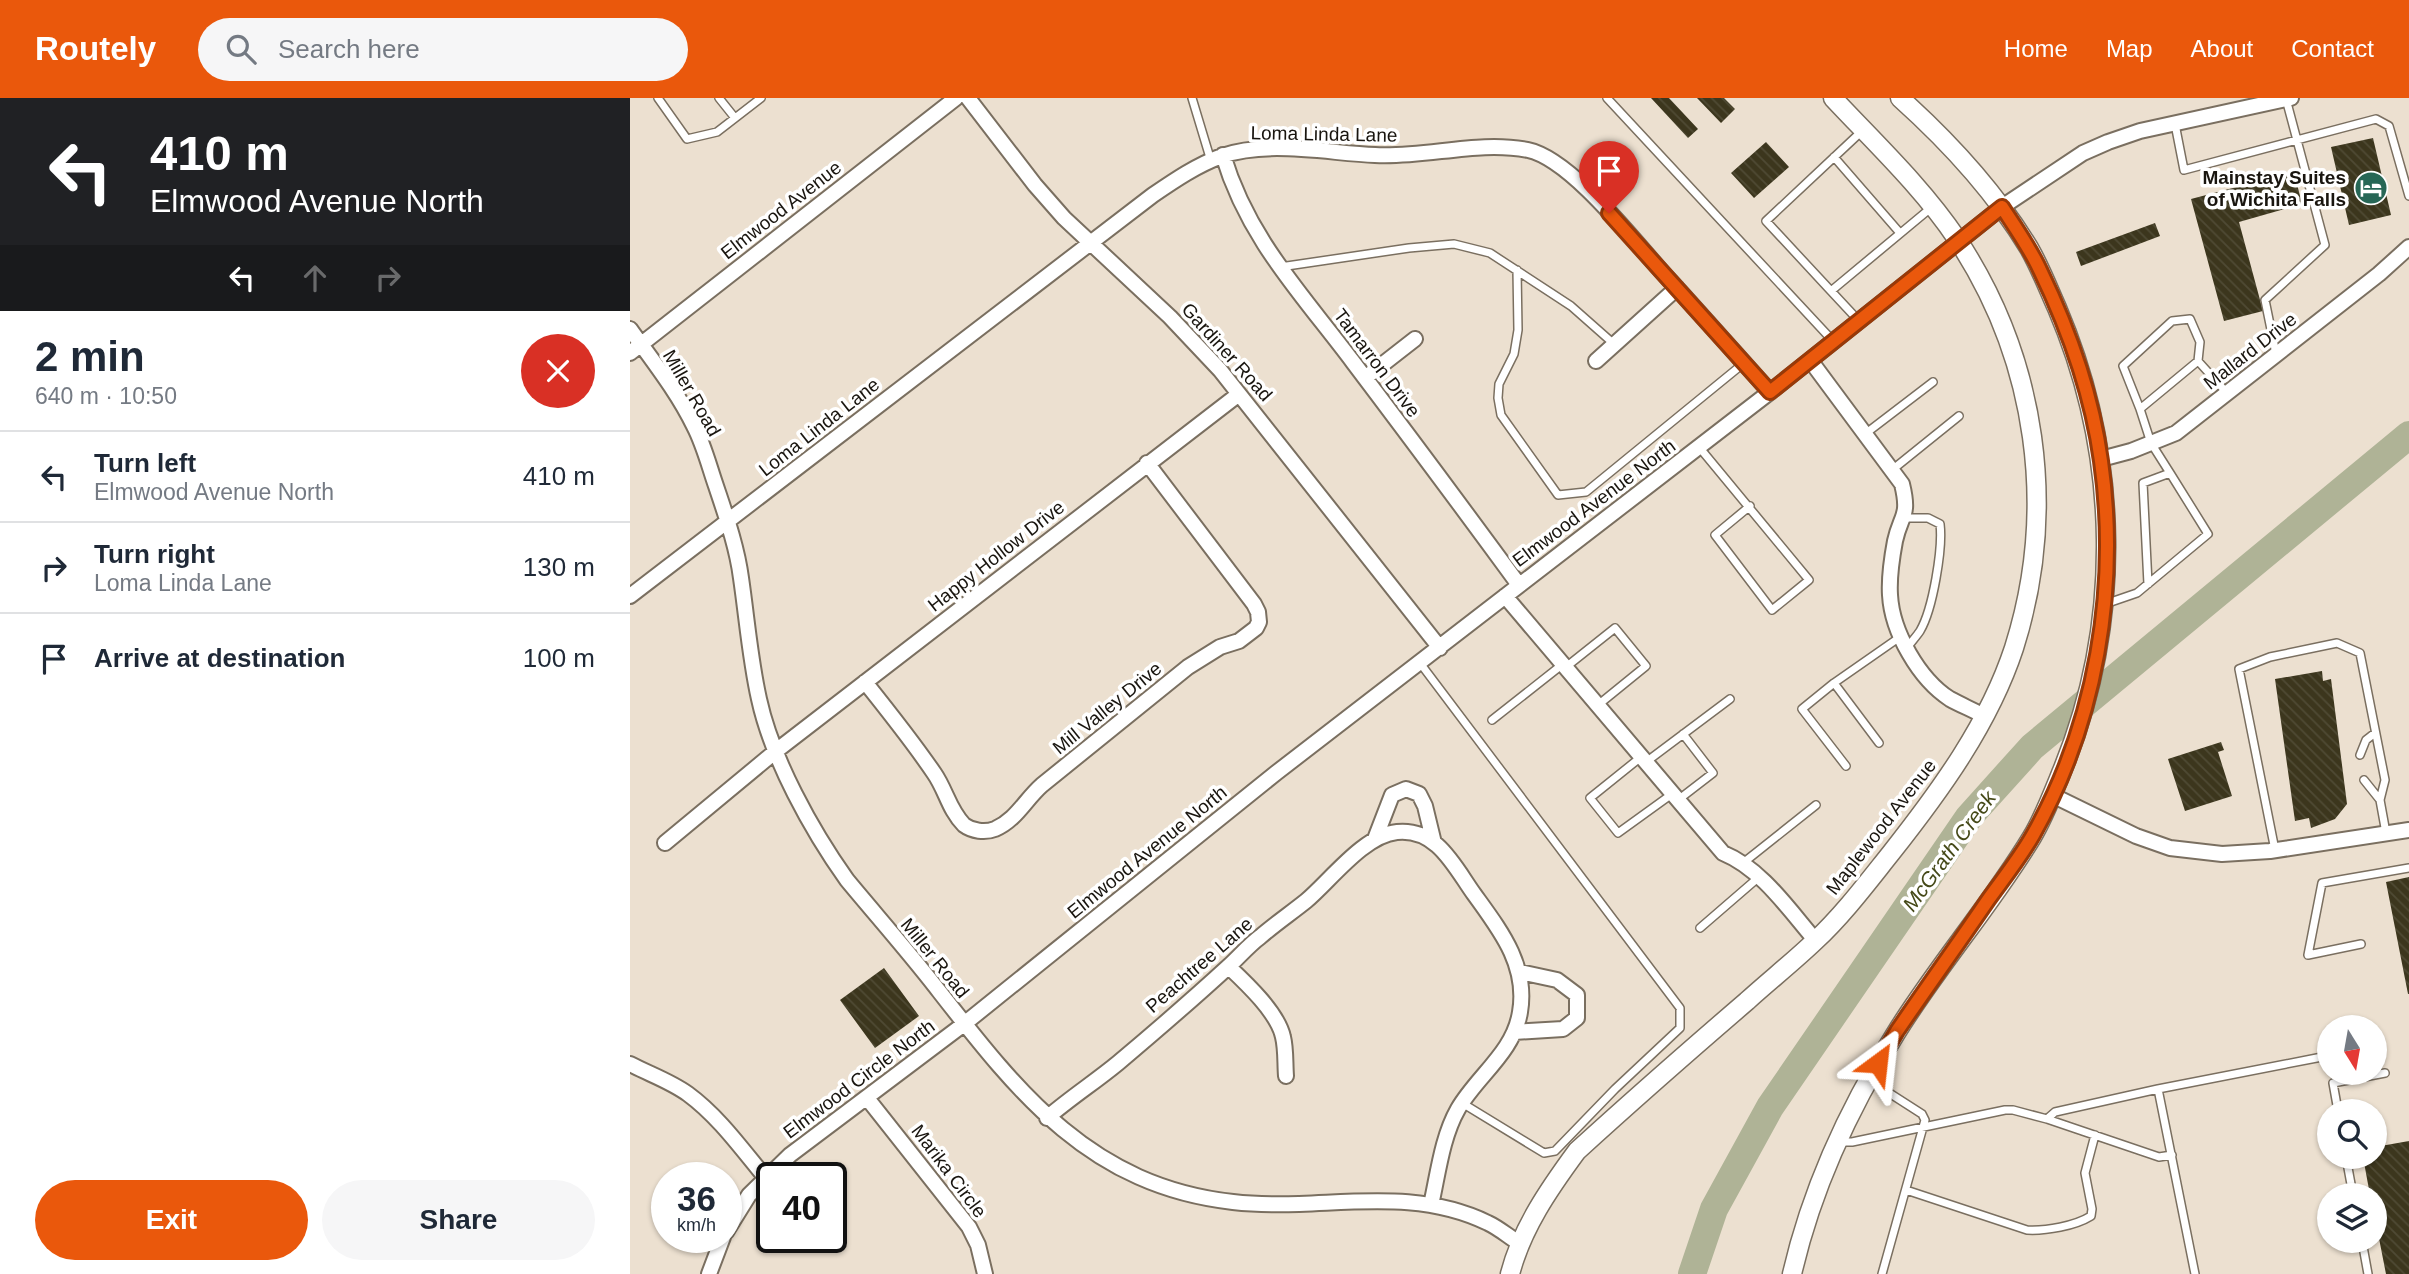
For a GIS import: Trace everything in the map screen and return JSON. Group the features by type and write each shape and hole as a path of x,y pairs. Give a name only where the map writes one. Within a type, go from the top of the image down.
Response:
{"street":[{"name":"Elmwood Avenue","path":"636,348 956,98"},
{"name":"Gardiner Road","path":"968,98 1035,186 1088,243 1170,317 1239,394 1440,648"},
{"name":"Maplewood Avenue","path":"1510,1274 1519,1243 1550,1188 1577,1152 1816,941 1855,897 1934,798 1984,716 2013,650 2022,616 2038,515 2029,407 2005,328 1958,240 1933,206 1833,98"},
{"path":"1792,1274 1809,1209 1837,1141 1868,1079 1897,1031 2032,836 2052,795 2078,729 2092,674 2104,604 2108,542 2101,459 2083,379 2070,340 2040,269 2002,207 1966,164 1900,98"},
{"name":"Elmwood Avenue North","path":"964,1024 1265,782 1770,392 2002,207 2083,153 2140,131 2288,99"},
{"name":"Loma Linda Lane","path":"630,596 1088,243 1176,180 1217,158 1250,150 1274,149 1377,156 1496,146 1532,151 1555,163 1593,195 1770,392"},
{"name":"Tamarron Drive","path":"1217,158 1254,230 1280,267 1519,584"},
{"name":"Mallard Drive","path":"2101,459 2176,433 2379,274 2409,247"},
{"path":"1596,361 1676,288"},
{"name":"Miller Road","path":"630,328 636,348 669,383 694,426 727,522 741,575 749,653 759,703 776,751 803,808 832,859 1010,1080 1047,1118 1080,1143 1148,1181 1198,1196 1234,1202 1317,1204 1367,1199 1401,1200 1431,1205 1489,1223 1519,1243"},
{"path":"1365,377 1415,339"},
{"path":"1810,360 1902,484 1906,502 1905,518 1896,539 1890,594 1904,643 1926,676 1949,698 1984,716"},
{"name":"Happy Hollow Drive","path":"665,843 776,751 1239,394"},
{"name":"Mill Valley Drive","path":"865,682 937,776 947,800 967,827 981,831 994,830 1015,816 1028,797 1188,667 1220,647 1239,641 1256,628 1259,621 1254,604 1147,463"},
{"path":"1505,596 1723,853 1743,863 1759,877 1816,941"},
{"name":"Peachtree Lane","path":"1047,1118 1116,1064 1375,839 1392,795 1406,789 1419,794 1425,806 1433,839 1440,845 1497,927 1520,972 1523,985 1520,1014 1514,1032 1492,1068 1457,1111 1442,1152 1431,1205"},
{"path":"2052,795 2136,836 2169,848 2232,854 2409,830"},
{"path":"1375,839 1401,831 1422,834 1433,839"},
{"path":"1228,967 1249,986 1277,1022 1283,1036 1286,1076"},
{"path":"1514,1032 1563,1029 1577,1018 1577,995 1557,980 1520,972"},
{"name":"Elmwood Circle North","path":"782,1162 964,1024"},
{"path":"630,1063 689,1095 721,1125 756,1166"},
{"name":"Marika Circle","path":"867,1098 969,1227 978,1245 985,1274"},
{"name":"Elmwood Circle North","path":"742,1205 756,1187"},
{"path":"709,1274 717,1253"}],"lane":[{"path":"658,98 687,139 717,132 761,98"},
{"path":"719,98 735,118"},
{"path":"1192,98 1217,158"},
{"path":"1607,98 1833,341"},
{"path":"2276,354 2265,300 2325,245 2288,99"},
{"path":"2175,124 2184,170 2376,119 2389,126 2409,196"},
{"path":"1859,321 1766,221 1862,130"},
{"path":"1834,157 1900,233"},
{"path":"1832,291 1933,206"},
{"path":"1280,267 1454,244 1490,253 1571,306 1614,344"},
{"path":"1517,271 1518,330 1514,354 1499,384 1501,415 1558,495 1586,492 1744,363"},
{"path":"2104,604 2137,593 2208,534 2151,443 2123,366 2172,321 2190,319 2200,342 2198,361 2140,409"},
{"path":"2198,361 2227,393"},
{"path":"1866,434 1933,382"},
{"path":"1892,470 1959,416"},
{"path":"1699,447 1750,506 1809,580 1772,610 1715,536 1750,506"},
{"path":"2148,584 2143,483 2170,473"},
{"path":"1846,766 1802,709 1834,683 1904,643 1922,629 1932,597 1942,539 1940,524 1928,518 1905,518"},
{"path":"1492,720 1615,628 1646,666 1598,705"},
{"path":"2274,850 2239,669 2270,657 2337,643 2360,653 2385,780 2380,800 2386,833"},
{"path":"1420,663 1680,1008 1680,1028 1615,1089 1555,1151 1544,1153 1462,1103"},
{"path":"1834,683 1879,743"},
{"path":"1683,734 1713,773 1618,833 1590,798 1730,699"},
{"path":"2360,755 2366,740 2375,733"},
{"path":"2364,780 2380,800"},
{"path":"1743,863 1816,805"},
{"path":"2361,944 2308,955 2322,883 2409,868"},
{"path":"1700,928 1759,877"},
{"path":"2047,1119 2055,1112 2317,1058"},
{"path":"1868,1079 1922,1114 1925,1120 1882,1274"},
{"path":"2158,1089 2195,1274"},
{"path":"1837,1141 1852,1142 2013,1110 2159,1157 2172,1155"},
{"path":"1906,1190 2027,1230 2084,1221 2091,1216 2092,1209 2085,1173 2095,1135"},
{"path":"2364,1253 2368,1274"}],"building":[{"path":"1651,98 1669,98 1698,129 1688,138"},
{"path":"1697,98 1724,98 1735,109 1721,123"},
{"path":"2373,138 2391,215 2349,225 2331,147"},
{"path":"1766,142 1789,167 1754,198 1731,173"},
{"path":"2294,172 2302,204 2239,222 2263,311 2224,321 2191,199"},
{"path":"2155,223 2160,236 2081,266 2076,252"},
{"path":"2322,671 2323,681 2331,679 2347,804 2335,819 2311,828 2309,818 2295,821 2275,679"},
{"path":"2221,742 2224,750 2218,752 2232,796 2185,811 2168,759"},
{"path":"2409,877 2409,994 2408,994 2386,882"},
{"path":"884,968 919,1016 875,1048 840,1000"},
{"path":"2409,1141 2409,1274 2386,1274 2382,1253 2387,1253 2387,1183 2368,1183 2365,1169 2387,1169 2387,1145"}],"waterway":[{"name":"McGrath Creek","path":"1692,1274 1714,1209 1770,1107 1969,817 2032,747 2409,435"}],"place":[{"name":"Mainstay Suites of Wichita Falls","path":"2371,188"}],"route":[{"path":"1609,213 1770,392 2002,207 2040,269 2083,379 2101,459 2108,542 2102,624 2083,713 2052,795 2032,836 1897,1031 1878,1063"}]}
